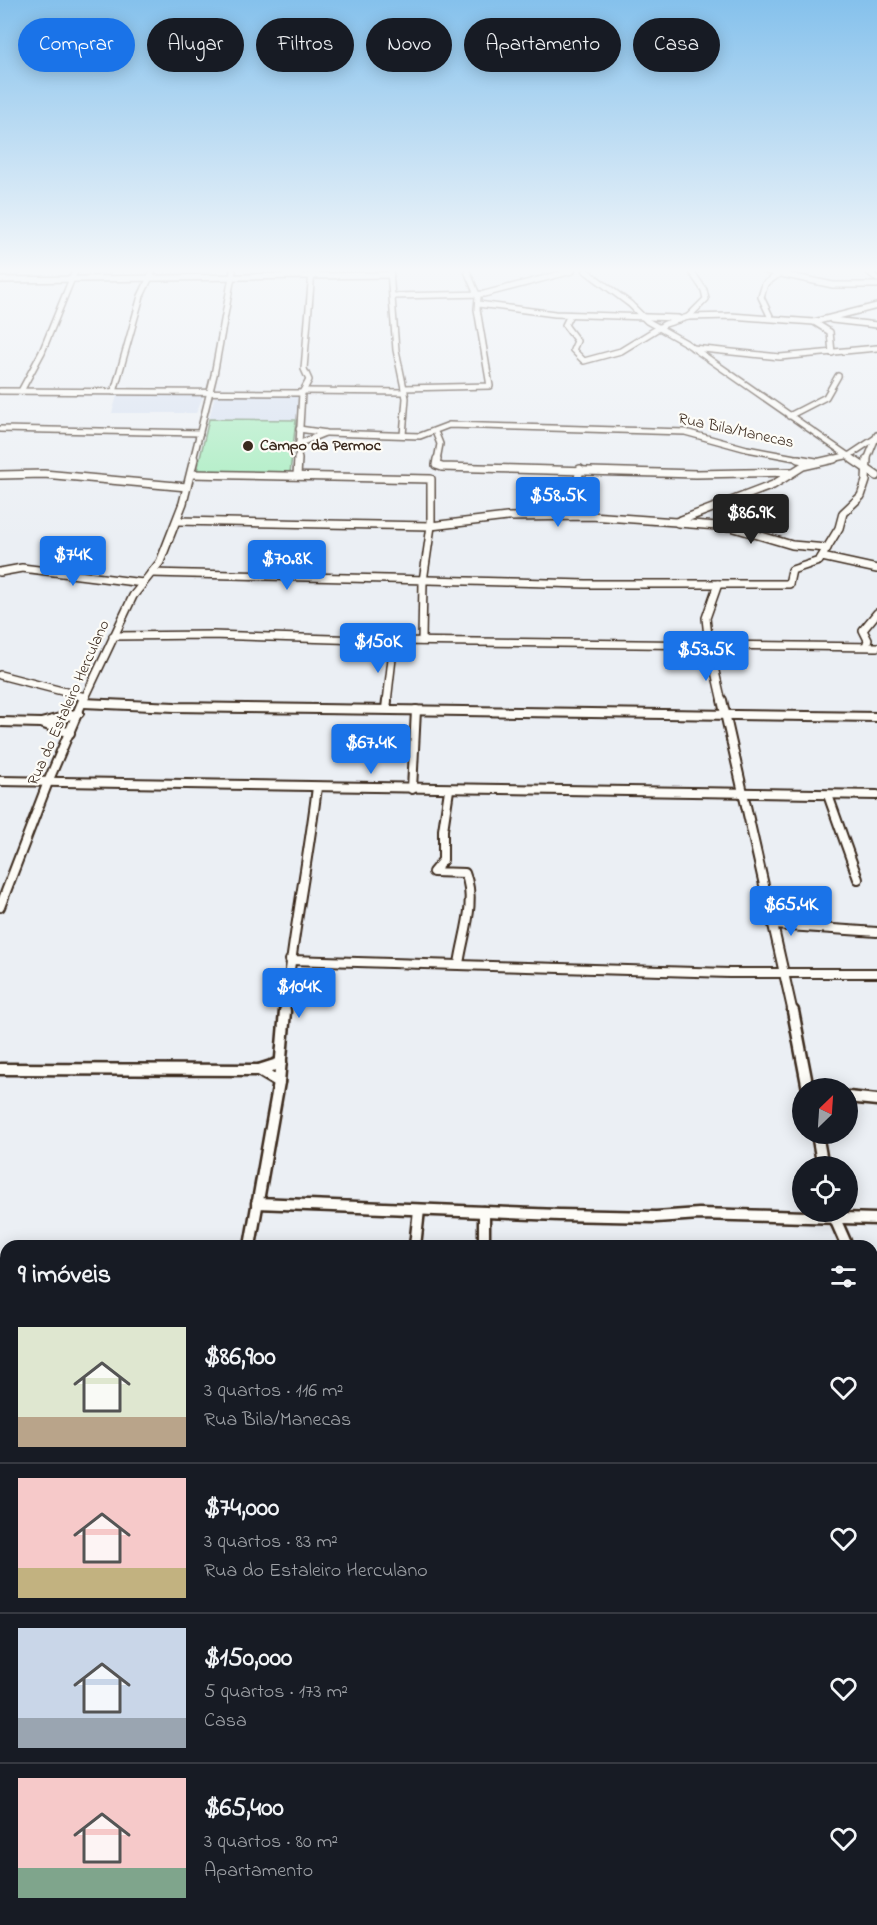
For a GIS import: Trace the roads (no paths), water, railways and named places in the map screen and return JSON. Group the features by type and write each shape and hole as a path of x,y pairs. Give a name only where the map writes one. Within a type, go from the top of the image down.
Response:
{"street":[{"path":"21,391 38,361"},
{"path":"114,393 123,361"},
{"name":"Rua do Estaleiro Herculano","path":"0,907 48,782 124,611 160,562 177,521 191,474 215,361"},
{"path":"297,476 302,392 309,380 304,369 305,361"},
{"path":"398,361 405,390 403,435"},
{"path":"0,391 114,393 342,390 363,394 484,387 490,386 487,361"},
{"path":"711,361 836,448 850,455 877,476"},
{"path":"789,416 826,396 838,376"},
{"name":"Rua Bila/Manecas","path":"299,429 327,433 403,435 436,434 442,427 449,425 678,431 819,462"},
{"path":"0,429 200,433"},
{"path":"298,444 327,433"},
{"path":"436,434 440,444 437,466 696,474 792,472"},
{"path":"151,573 423,581 789,584 792,580 789,574 792,570 819,561 839,528 843,513 861,496 866,481 868,452 875,437"},
{"path":"676,522 773,485 792,472 819,462 850,455 875,437"},
{"path":"836,448 837,458"},
{"path":"868,452 877,452"},
{"path":"570,516 580,469"},
{"path":"0,475 44,474 187,487"},
{"path":"191,474 429,478 432,485 431,526 423,581 422,641"},
{"path":"866,481 877,483"},
{"path":"177,521 431,526 507,518 570,516 731,527 792,545 827,548"},
{"path":"822,557 877,568"},
{"path":"0,572 22,568 143,583"},
{"path":"718,584 706,618 709,645 785,972 806,1078"},
{"path":"866,646 868,640 863,630 877,613"},
{"path":"113,636 212,635 394,641 877,647"},
{"path":"386,709 394,641"},
{"path":"0,675 84,700 175,707 877,717"},
{"path":"412,789 417,710"},
{"path":"0,722 41,723 79,713"},
{"path":"41,723 70,733"},
{"path":"0,781 449,790 877,795"},
{"path":"251,1240 279,1082 290,960 310,847 317,787"},
{"path":"449,790 443,831 443,860 433,872 465,873 470,882 470,901 459,964"},
{"path":"828,795 858,879"},
{"path":"774,926 877,932"},
{"path":"290,960 729,973 877,973"},
{"path":"0,1069 258,1070 281,1063"},
{"path":"258,1070 279,1082"},
{"path":"858,1098 877,1100"},
{"path":"257,1203 656,1218 699,1214 792,1215"},
{"path":"416,1240 419,1210"},
{"path":"484,1212 484,1240"},
{"path":"858,1217 877,1219"},
{"path":"835,1222 844,1240"}],"place":[{"name":"Campo da Permoc","path":"248,446"}]}
